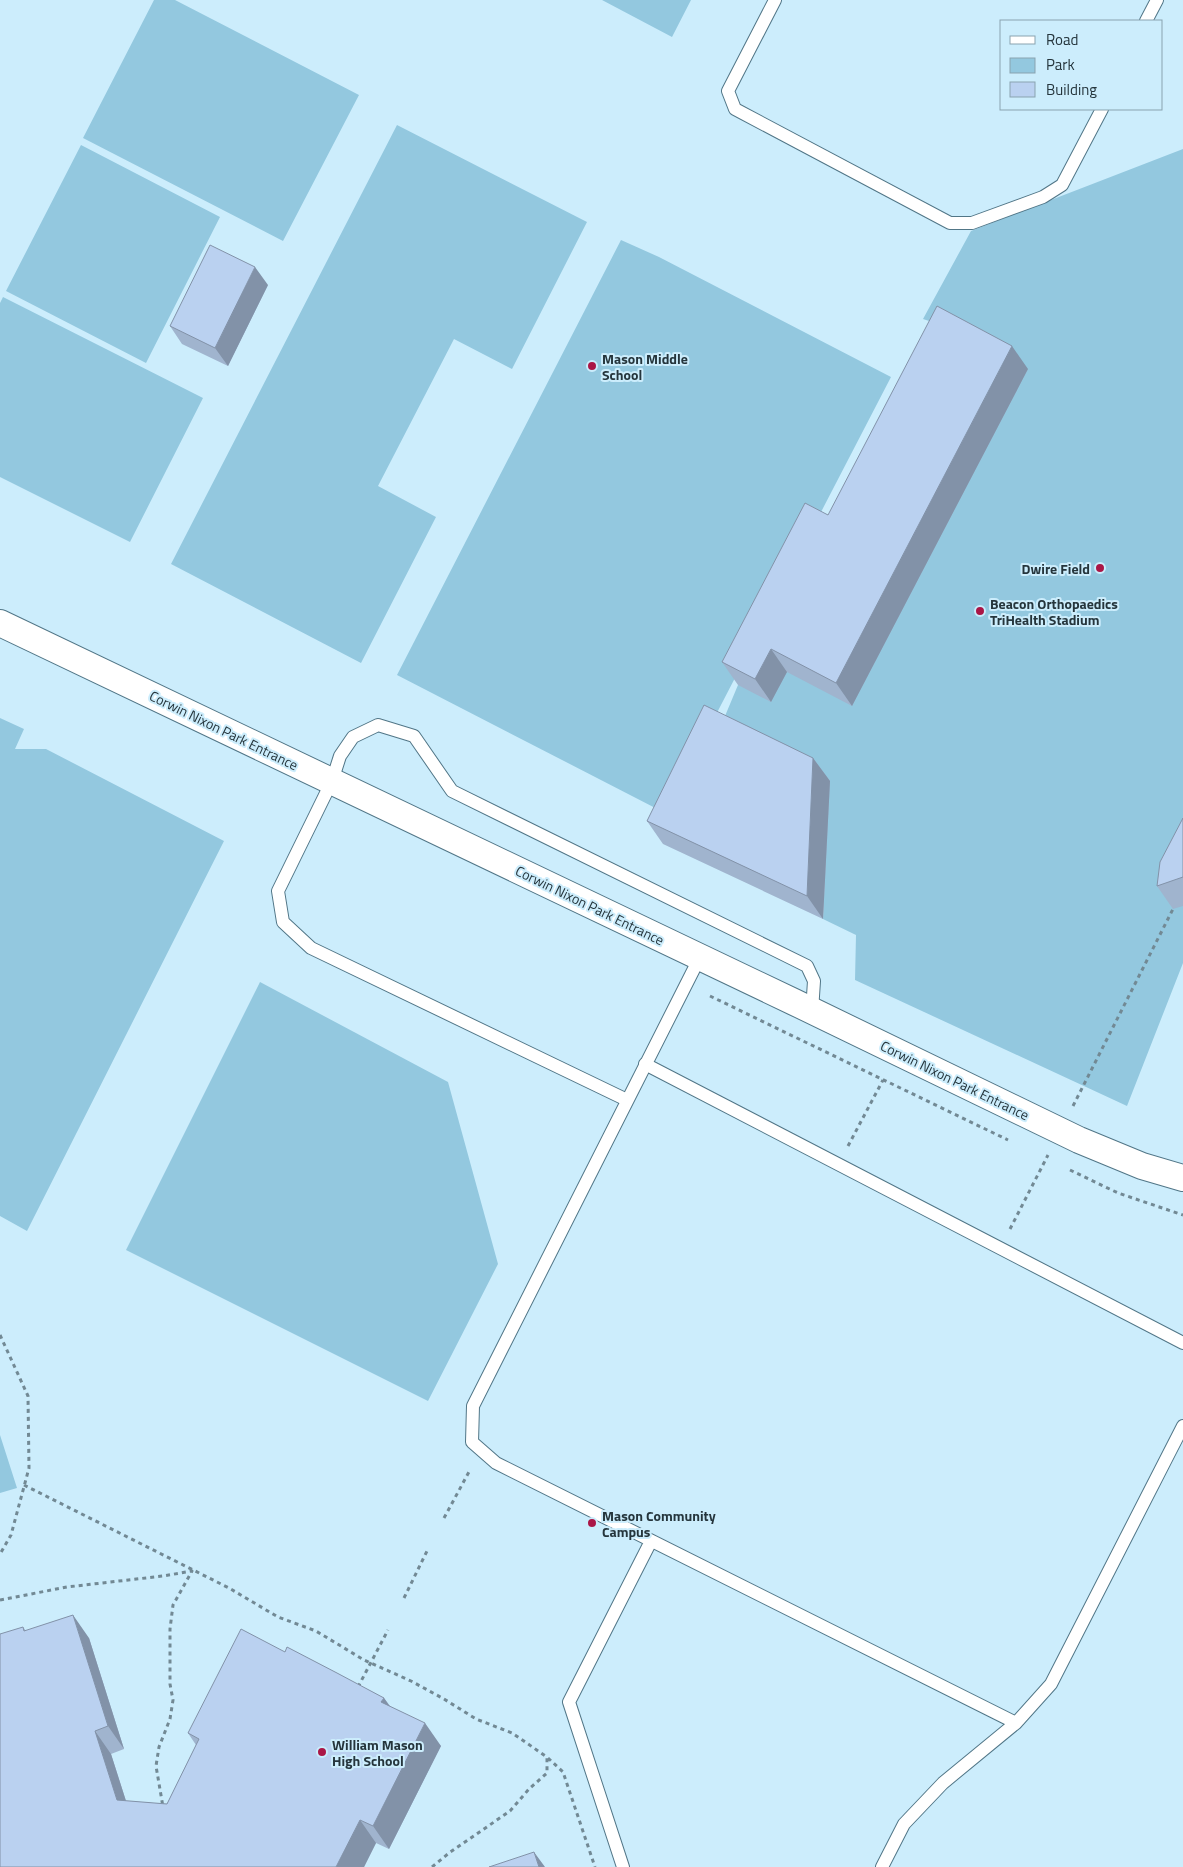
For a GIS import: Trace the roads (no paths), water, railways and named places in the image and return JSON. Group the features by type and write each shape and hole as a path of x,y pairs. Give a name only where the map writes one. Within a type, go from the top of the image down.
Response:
{"street":[{"name":"Corwin Nixon Park Entrance","path":"0,622 1079,1140 1142,1166 1183,1178"}],"lane":[{"path":"775,0 728,91 735,109 950,223 972,223 1043,197 1062,186 1101,110"},
{"path":"1147,20 1157,0"},
{"path":"627,1100 311,948 283,922 278,891 332,781 340,756 353,737 378,725 414,736 452,791 807,966 814,981 812,1011"},
{"path":"700,957 473,1406 472,1442 496,1463 1016,1723"},
{"path":"645,1064 1183,1343"},
{"path":"882,1867 904,1824 943,1783 1016,1723 1051,1684 1183,1426"},
{"path":"623,1867 569,1702 651,1541"}],"place":[{"name":"Mason Middle School","path":"592,366"},
{"name":"Dwire Field","path":"1100,568"},
{"name":"Beacon Orthopaedics TriHealth Stadium","path":"980,611"},
{"name":"Mason Community Campus","path":"592,1523"},
{"name":"William Mason High School","path":"322,1752"}]}
